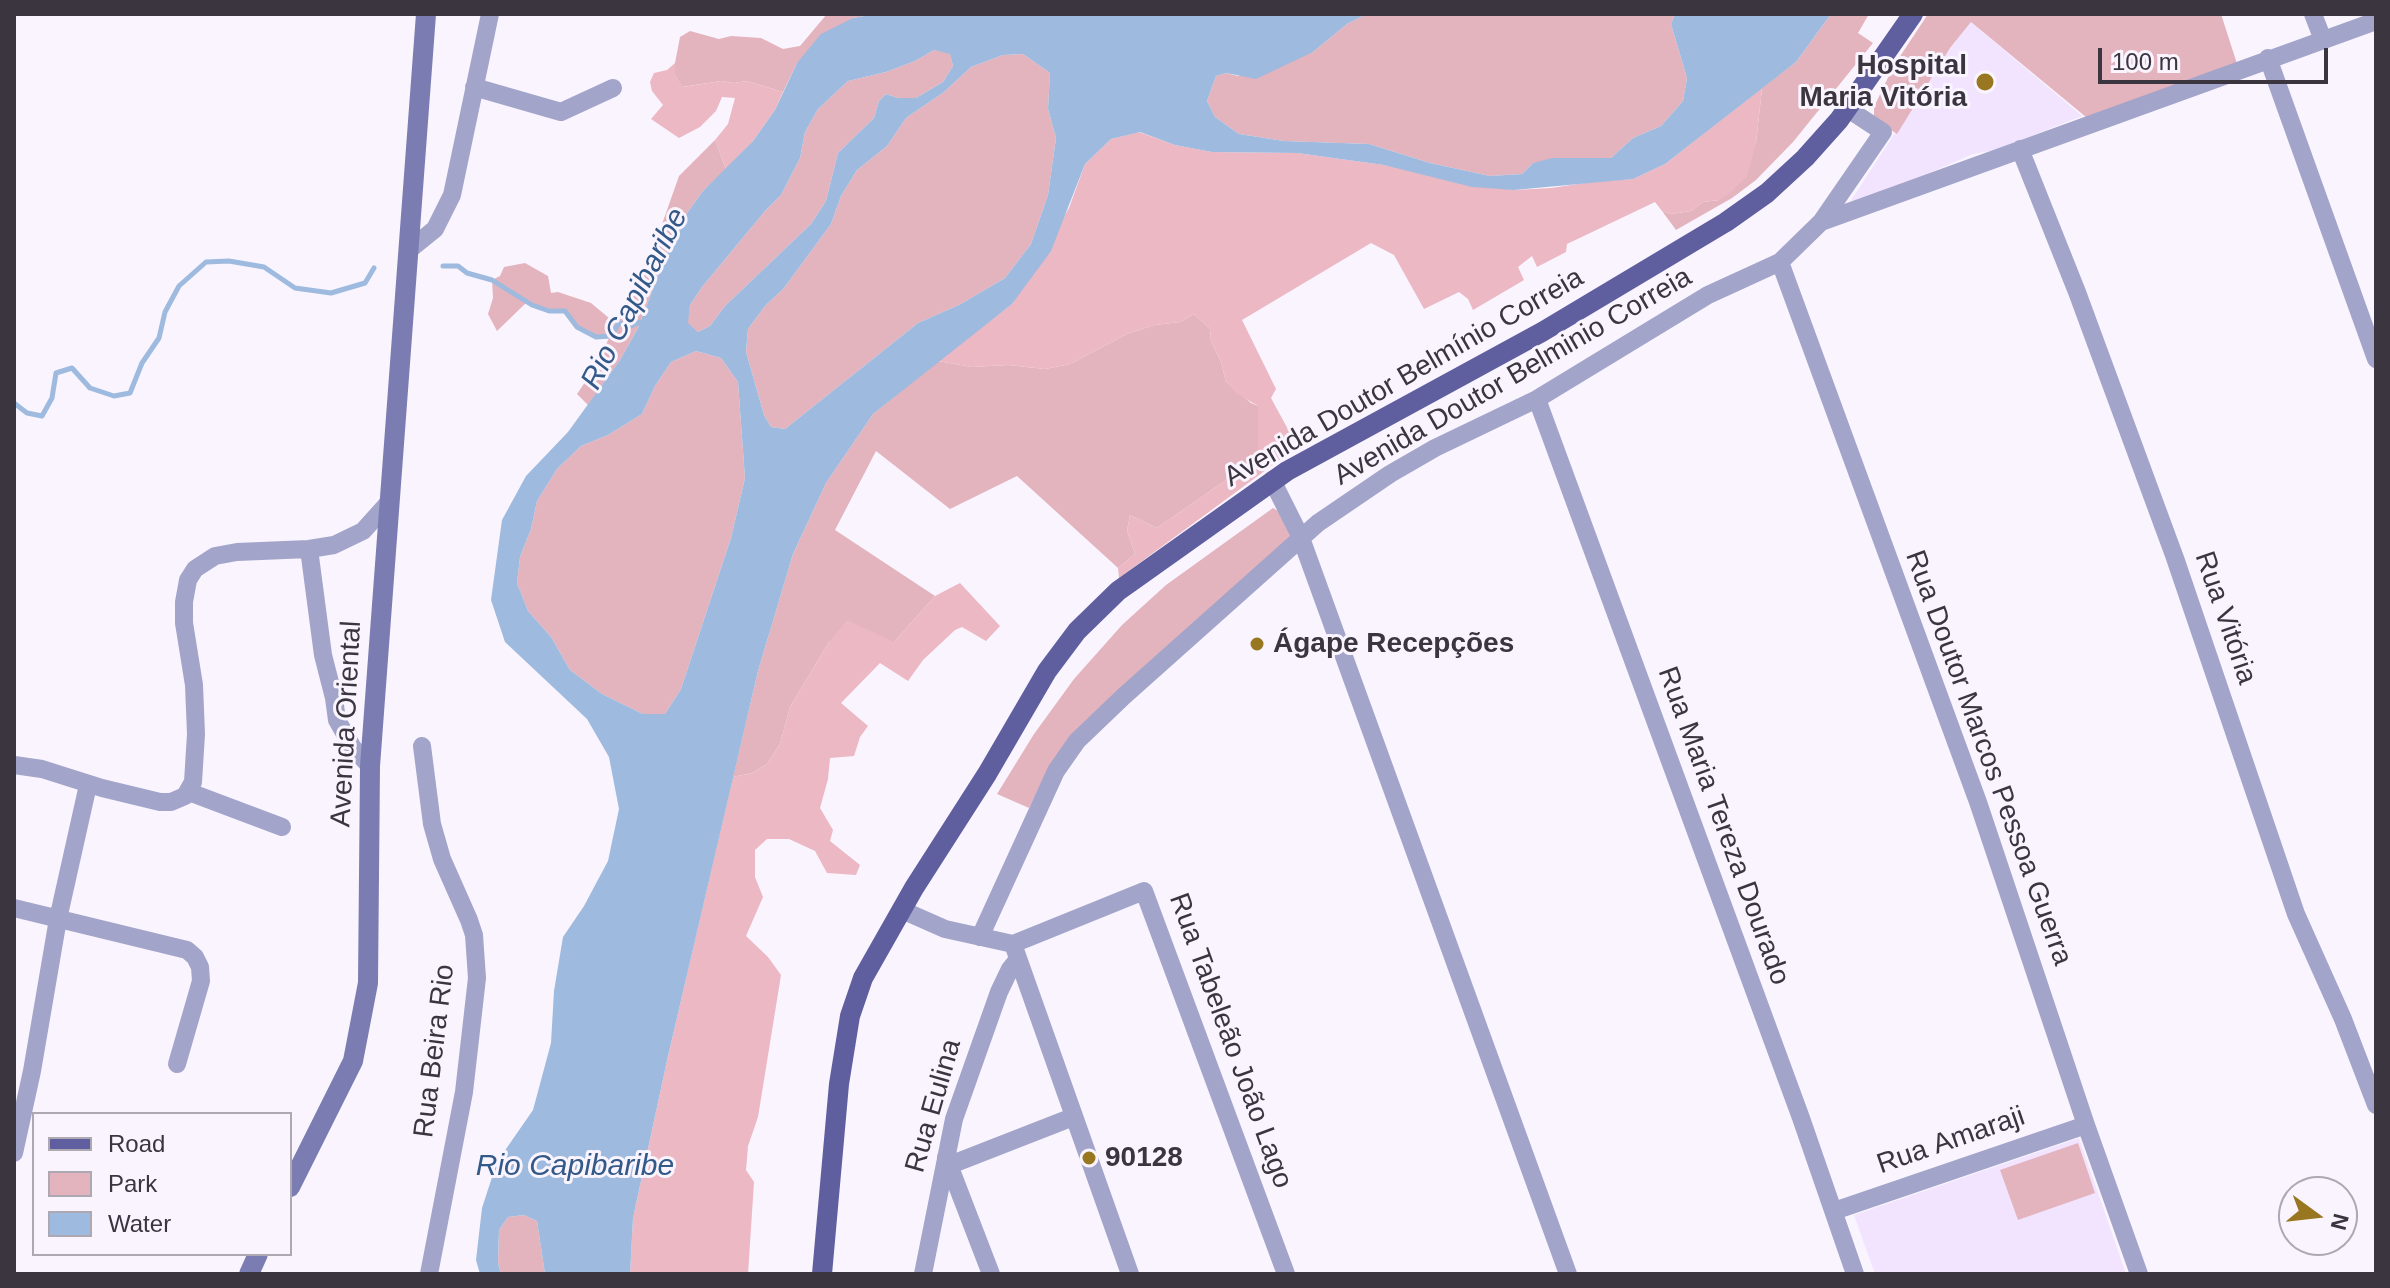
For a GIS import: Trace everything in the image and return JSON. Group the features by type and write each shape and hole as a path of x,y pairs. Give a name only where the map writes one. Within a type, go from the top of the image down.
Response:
{"main road":[{"name":"Avenida Doutor Belmínio Correia","path":"822,1274 832,1146 850,1016 863,978 1047,671 1077,631 1118,591 1272,480 1542,332 1726,222 1767,193 1805,158 1848,109 1913,14"}],"street":[{"name":"Avenida Oriental","path":"292,1183 343,1084 353,1061 362,1024 370,944 370,766 426,14"},
{"path":"409,250 435,229 445,213 460,164 490,14"},
{"path":"2313,14 2323,40"},
{"path":"1821,222 2376,21"},
{"path":"2268,58 2376,359"},
{"path":"474,87 561,112 613,88"},
{"name":"Avenida Doutor Belminio Correia","path":"980,937 1056,771 1077,741 1301,538 1390,474 1435,448 1537,399 1708,295 1780,262 1821,222 1883,132 1848,109"},
{"name":"Rua Vitória","path":"2020,149 2077,292 2175,558 2296,914 2343,1019 2376,1105"},
{"name":"Rua Doutor Marcos Pessoa Guerra","path":"1780,262 1978,802 2139,1274"},
{"name":"Rua Maria Tereza Dourado","path":"1537,399 1855,1274"},
{"path":"1272,480 1301,538 1568,1274"},
{"path":"14,765 42,769 88,785 160,802 179,800 189,792 193,782 196,734 194,685 184,623 185,591 195,569 215,556 334,545 351,538 376,518 390,501"},
{"path":"309,549 323,655 337,720 353,748 370,766"},
{"name":"Rua Beira Rio","path":"422,746 432,824 442,859 474,935 477,978 464,1092 429,1274"},
{"path":"14,1153 32,1071 58,919 88,785"},
{"path":"189,792 282,827"},
{"name":"Rua Tabeleão João Lago","path":"1015,952 1144,891 1286,1274"},
{"path":"14,908 187,950 195,957 200,967 201,981 177,1064"},
{"path":"902,910 939,927 980,937 1015,952 1130,1274"},
{"name":"Rua Eulina","path":"923,1274 954,1119 1015,952"},
{"path":"991,1274 948,1161 1073,1117"},
{"name":"Rua Amaraji","path":"1834,1211 2086,1125"}],"shaded area":[{"name":"Hospital Maria Vitória","path":"1971,22 2082,116 1850,202 1950,48"},
{"path":"675,63 675,75 683,87 721,81 747,81 783,92 775,110 753,141 726,169 715,140 728,124 735,98 722,97 716,111 700,127 679,138 651,119 663,105 652,91 650,82 654,73 667,70"},
{"path":"1762,88 1756,143 1747,176 1730,193 1719,200 1703,202 1691,211 1671,214 1662,211 1655,202 1567,244 1566,252 1537,267 1532,256 1518,267 1524,280 1473,310 1468,299 1459,292 1424,309 1394,255 1371,243 1242,320 1276,389 1271,398 1290,433 1285,456 1119,578 1118,568 1135,554 1127,531 1130,515 1157,528 1258,458 1258,406 1236,393 1226,382 1211,341 1210,329 1194,314 1180,322 1154,325 1127,334 1070,364 1045,369 1008,365 972,367 938,361 1012,304 1069,208 1085,164 1111,139 1139,132 1175,145 1212,152 1297,153 1384,165 1514,190 1551,188 1633,179 1665,164"},
{"path":"960,583 1000,626 986,641 962,627 923,660 908,681 880,663 841,703 868,726 860,737 854,756 830,758 820,808 833,830 830,841 860,865 856,875 827,873 815,851 789,839 767,839 755,850 755,877 763,897 746,936 781,975 758,1117 748,1146 746,1170 754,1182 748,1274 630,1274 633,1218 733,777 752,773 767,764 780,744 790,707 829,642 847,620 894,642 935,596"},
{"path":"2079,1138 2126,1274 1875,1274 1854,1215"}],"green space":[{"path":"827,14 876,14 853,18 797,63 783,92 747,81 682,87 675,75 680,37 690,31 719,39 731,36 761,38 783,49 800,46"},
{"path":"1367,14 1675,14 1671,24 1687,78 1683,101 1661,126 1633,138 1611,158 1533,163 1522,174 1490,176 1430,163 1369,144 1284,141 1239,134 1215,117 1207,101 1216,76 1226,73 1238,76 1313,52 1347,24"},
{"path":"1831,14 1869,14 1858,33 1873,43 1793,142 1756,180 1732,198 1676,230 1662,211 1671,214 1691,211 1703,202 1719,200 1756,143 1762,88 1796,62"},
{"path":"1928,14 2221,14 2239,70 2092,122 1971,22 1950,48 1897,134 1874,118 1874,107 1893,67"},
{"path":"934,50 950,53 953,66 943,82 916,98 886,94 879,101 874,118 838,153 826,201 811,224 725,306 710,326 698,332 687,323 690,305 702,287 781,195 800,158 805,132 818,109 848,81 886,72"},
{"path":"1023,54 1050,73 1048,109 1056,138 1048,195 1031,244 1005,278 959,305 918,323 785,429 771,427 764,415 746,352 748,329 765,306 784,288 831,224 841,196 857,170 887,146 906,118 944,92 971,67 1003,55"},
{"path":"715,140 726,169 703,191 677,227 638,328 588,405 577,394 594,369 610,336 596,337 577,327 565,311 549,311 527,302 497,331 488,314 493,298 492,280 500,276 504,267 525,263 548,276 551,293 558,292 591,303 609,318 620,315 627,309 649,261 679,176"},
{"path":"1194,314 1210,329 1211,341 1226,382 1258,406 1258,458 1157,528 1130,515 1127,531 1135,554 1118,568 1017,476 950,509 876,451 835,530 935,596 894,642 829,642 790,707 780,744 767,764 752,773 733,777 758,671 793,554 826,483 873,414 938,361 972,367 1008,365 1045,369 1070,364 1127,334 1154,325 1180,322"},
{"path":"696,351 721,358 738,382 745,478 731,538 681,689 665,714 643,714 602,694 570,670 551,637 528,611 517,583 520,557 537,501 557,469 581,446 608,435 642,414 671,362"},
{"path":"1273,508 1278,511 1292,540 1049,767 1029,808 997,794 1034,734 1074,679 1122,625 1166,585"},
{"path":"2078,1143 2095,1193 2018,1220 2000,1170"},
{"path":"524,1215 537,1221 545,1274 501,1274 498,1263 499,1230 508,1217"}],"water":[{"name":"Rio Capibaribe","path":"876,14 1367,14 1347,24 1313,52 1256,79 1226,73 1216,76 1207,101 1215,117 1239,134 1284,141 1369,144 1430,163 1490,176 1522,174 1533,163 1552,158 1611,158 1633,138 1661,126 1683,101 1687,78 1671,24 1675,14 1831,14 1796,62 1665,164 1633,179 1514,190 1472,187 1384,165 1297,153 1212,152 1175,145 1140,132 1111,139 1085,164 1051,251 1012,304 873,414 826,483 793,554 758,671 668,1056 633,1218 630,1274 545,1274 537,1221 524,1215 508,1217 499,1230 498,1263 501,1274 480,1274 476,1260 482,1208 497,1162 533,1110 551,1043 554,991 563,937 608,861 619,809 609,757 587,719 505,642 491,600 502,520 526,476 568,432 620,360 638,328 677,227 703,191 753,141 775,110 797,63 821,34 853,18","holes":["934,50 950,54 953,66 943,82 916,98 886,94 879,101 874,118 838,153 826,201 811,224 725,306 710,326 698,332 688,323 690,305 781,195 800,158 805,132 818,109 848,81 886,72","1023,54 1050,73 1048,109 1056,138 1048,195 1031,244 1005,278 959,305 918,323 785,429 771,427 764,415 746,352 748,329 765,306 784,288 831,224 841,196 857,170 887,146 906,118 944,92 971,67 1003,55","696,351 721,358 738,382 745,478 731,538 681,689 665,714 643,714 602,694 570,670 551,637 528,611 517,583 520,557 537,501 557,469 581,446 608,435 642,414 671,362"]}],"waterway":[{"path":"14,403 27,413 42,416 52,398 56,373 72,368 90,388 114,396 130,393 142,363 159,338 165,312 179,286 206,262 229,261 264,267 295,288 331,293 365,283 374,268"},
{"path":"443,266 458,266 467,273 492,280 532,305 549,311 565,311 577,327 596,337 611,336 619,323 631,326 640,322 646,324"}],"place":[{"name":"Hospital Maria Vitória","path":"1985,82"},
{"name":"Ágape Recepções","path":"1257,644"},
{"name":"90128","path":"1089,1158"}]}
